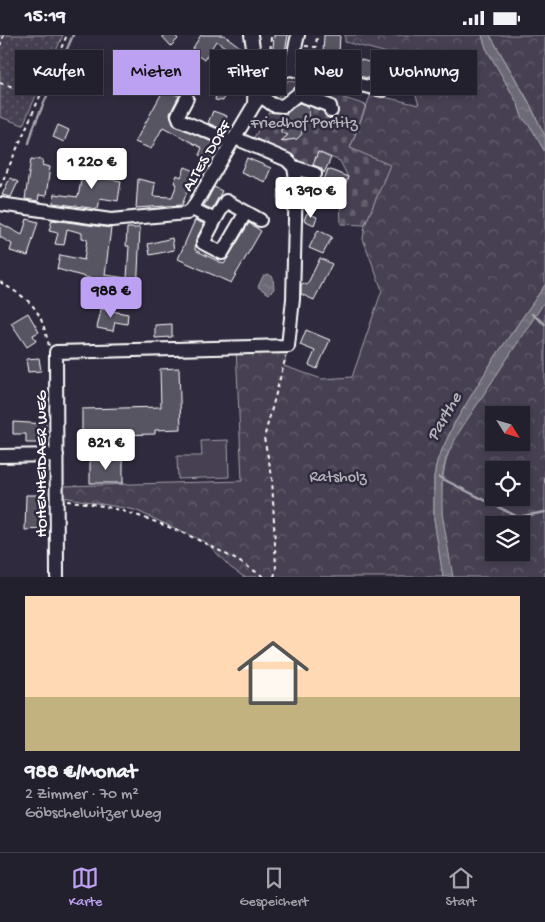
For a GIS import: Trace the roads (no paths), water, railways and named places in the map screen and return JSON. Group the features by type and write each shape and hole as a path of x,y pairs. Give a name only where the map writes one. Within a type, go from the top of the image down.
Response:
{"street":[{"name":"ALTES DORF","path":"251,35 258,101"},
{"path":"297,40 290,69 371,87"},
{"name":"ALTES DORF","path":"0,204 111,220 183,214 192,209 258,101 273,80 282,70 290,69"},
{"path":"258,101 283,106 298,95 330,106 332,111"},
{"path":"187,98 178,115 180,120 287,160 294,167 315,174"},
{"name":"HOHENHEIDAER WEG","path":"57,577 56,352 288,346 293,299 296,199 294,167"},
{"path":"246,212 222,253 204,243 226,201 246,212 260,220"},
{"path":"192,209 215,220"},
{"path":"0,457 57,455"}],"water":[{"path":"482,35 490,35 528,101 545,136 545,152 532,129 522,117 518,104 486,48"},
{"path":"268,274 273,277 274,289 269,294 258,287 263,276"},
{"path":"545,285 545,301 459,432 446,458 442,478 442,513 453,577 443,577 434,519 434,477 437,461 454,424 493,360"}],"waterway":[{"path":"29,143 34,126 73,35"},
{"path":"532,314 545,324"},
{"path":"439,477 518,517 545,512"}],"park label":[{"name":"Friedhof Portitz","path":"304,121"},
{"name":"Ratsholz","path":"338,475"}],"water label":[{"name":"Parthe","path":"443,416"}]}
